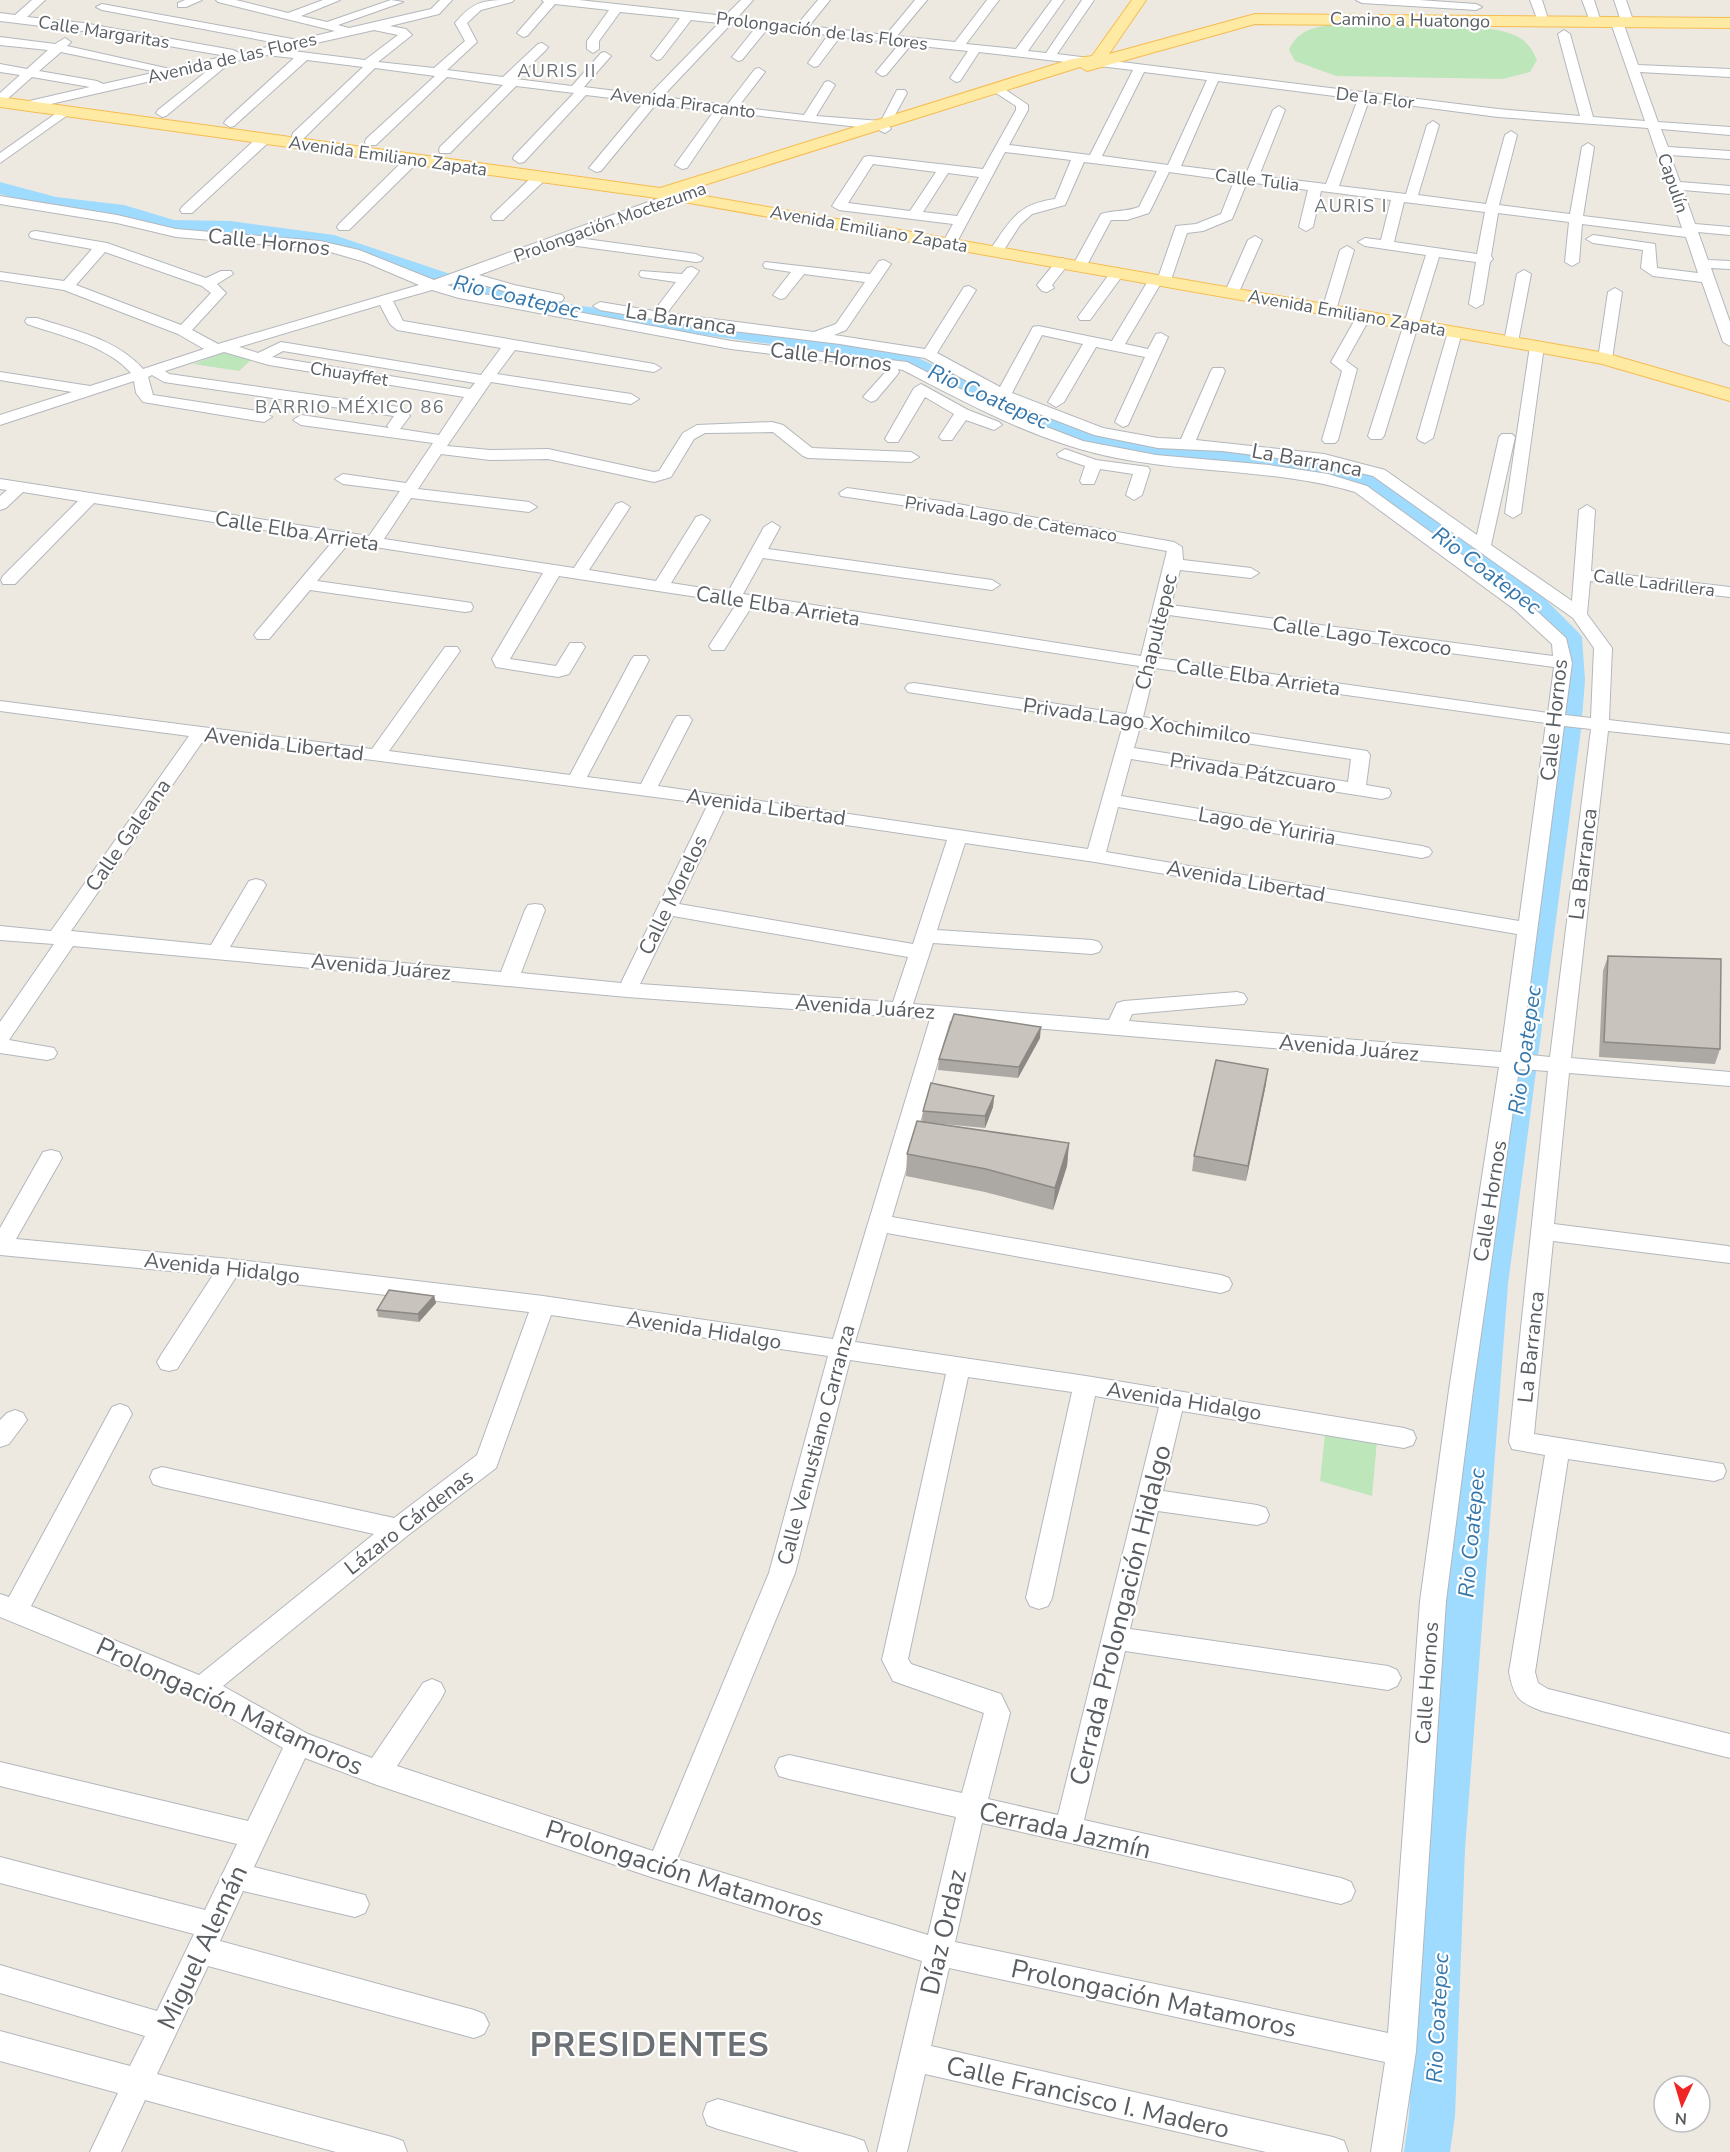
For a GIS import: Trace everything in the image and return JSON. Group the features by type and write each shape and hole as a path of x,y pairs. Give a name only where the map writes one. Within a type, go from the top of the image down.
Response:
{"main road":[{"path":"1096,62 1139,0"},
{"name":"Camino a Huatongo","path":"1096,62 1132,56 1190,35 1255,19 1476,9 1543,22 1730,23"},
{"name":"Prolongación Moctezuma","path":"660,193 1096,62"},
{"name":"Avenida Emiliano Zapata","path":"0,100 412,160 660,193 997,250 1605,359 1730,395"},
{"name":"Prolongación Moctezuma","path":"678,196 884,126"}],"street":[{"path":"18,19 39,0"},
{"path":"182,5 196,0"},
{"path":"193,22 219,9 259,0"},
{"path":"244,32 334,0"},
{"name":"Avenida de las Flores","path":"28,105 435,12 446,0"},
{"path":"371,142 471,42 461,23 477,7 508,0"},
{"path":"523,33 550,0"},
{"name":"Prolongación de las Flores","path":"550,0 596,3 617,8 1096,62"},
{"path":"660,12 670,0"},
{"path":"596,168 653,99 747,0"},
{"path":"801,28 824,0"},
{"path":"889,38 921,0"},
{"path":"958,46 993,0"},
{"path":"1020,53 1058,0"},
{"path":"1049,57 1088,0"},
{"path":"1362,0 1476,9"},
{"path":"1536,0 1543,22"},
{"path":"1588,0 1595,22"},
{"name":"Capulín","path":"1620,0 1622,23 1633,68 1729,338"},
{"path":"323,26 398,2"},
{"path":"0,100 106,4 300,43"},
{"path":"243,5 349,32"},
{"path":"593,49 593,41 617,8"},
{"path":"657,56 688,15"},
{"name":"Calle Margaritas","path":"0,17 83,27 237,57"},
{"path":"738,57 765,24"},
{"path":"298,136 370,64 406,35 402,32 372,26"},
{"path":"814,63 837,32"},
{"path":"1564,34 1588,120"},
{"path":"0,41 58,48 172,72"},
{"path":"882,72 908,41"},
{"path":"445,150 542,47"},
{"path":"956,78 976,48"},
{"name":"Avenida Piracanto","path":"265,51 884,126"},
{"path":"230,123 304,56"},
{"path":"519,159 579,90 605,56"},
{"path":"162,114 237,57"},
{"name":"De la Flor","path":"1096,62 1486,112 1654,127 1730,131"},
{"path":"0,68 105,87"},
{"path":"1094,160 1140,68"},
{"path":"1633,68 1730,73"},
{"path":"682,165 726,108 759,72"},
{"path":"1047,288 1044,285 1071,264 1106,217 1127,216 1144,210 1169,169 1214,77"},
{"path":"808,118 830,85"},
{"path":"950,242 1003,148 1022,105 1001,91"},
{"path":"884,126 902,93"},
{"path":"1331,189 1362,100"},
{"path":"1116,346 1160,279 1181,229 1198,228 1227,216 1279,110"},
{"path":"0,159 65,111"},
{"path":"1387,244 1432,125"},
{"path":"1476,304 1492,208 1511,135"},
{"path":"187,210 264,139"},
{"path":"1572,262 1576,220 1588,147"},
{"name":"Calle Tulia","path":"1003,148 1576,220 1689,230 1730,231"},
{"path":"1663,151 1730,155"},
{"path":"997,250 1026,209 1060,202 1079,158"},
{"path":"344,227 412,160"},
{"path":"962,220 838,206 869,160 988,174"},
{"path":"914,215 944,170"},
{"path":"498,217 540,177"},
{"path":"1674,185 1730,190"},
{"path":"1306,227 1314,187"},
{"name":"Prolongación Moctezuma","path":"0,420 146,371 462,276 678,196"},
{"name":"Calle Hornos","path":"0,200 53,212 119,220 183,234 282,240 339,249 394,266 459,294 731,345 908,366 994,412 1078,444 1156,460 1269,470 1328,479 1361,489 1520,605 1560,642 1563,663 1559,719 1528,929 1512,1062 1433,1601 1401,2051 1386,2152"},
{"path":"36,235 102,246 207,283 219,293 183,331"},
{"path":"560,239 691,269"},
{"path":"1593,239 1650,247 1648,268 1653,272 1706,271 1730,265"},
{"path":"1232,292 1255,240"},
{"path":"1365,242 1485,260"},
{"path":"67,286 102,246"},
{"path":"1329,310 1347,250"},
{"path":"1376,436 1434,252"},
{"path":"770,264 874,279"},
{"path":"815,337 841,327 884,264"},
{"path":"646,274 691,269"},
{"path":"658,316 691,269"},
{"path":"780,296 801,269"},
{"path":"1085,317 1118,272"},
{"path":"207,283 226,274"},
{"path":"1511,342 1524,274"},
{"name":"Chuayffet","path":"0,276 67,286 183,331 220,348 260,358 474,394"},
{"name":"La Barranca","path":"462,276 511,289 658,316 929,354 1003,395 1099,432 1158,443 1324,459 1379,474 1580,615 1603,648 1598,724 1568,983 1551,1065 1543,1231 1521,1442 1558,1448"},
{"path":"929,354 969,290"},
{"path":"1605,359 1615,292"},
{"path":"385,300 397,324 402,327 654,368"},
{"path":"1330,440 1350,369 1338,362 1364,316"},
{"path":"32,321 115,352 146,371 164,378 399,412 402,416 394,426"},
{"path":"1003,395 1038,330 1152,354"},
{"path":"1425,438 1455,332"},
{"path":"1123,422 1161,337"},
{"path":"1056,402 1092,341"},
{"path":"260,358 281,346 486,379 631,399"},
{"path":"373,543 439,444 510,346"},
{"path":"1513,513 1537,346"},
{"path":"854,359 892,372 963,413 1065,454 1094,464 1142,470 1134,495"},
{"path":"146,371 144,395 148,399 264,417"},
{"path":"1187,444 1218,371"},
{"path":"871,397 892,372"},
{"path":"0,375 89,390"},
{"path":"893,439 922,389"},
{"path":"947,437 963,413"},
{"path":"301,420 490,455 548,454 654,477 665,474 688,436 702,428 772,427 778,428 808,453 911,457"},
{"path":"1483,545 1507,437"},
{"path":"1065,454 1139,463 1156,460"},
{"path":"1088,481 1094,464"},
{"path":"343,479 529,507"},
{"name":"Calle Elba Arrieta","path":"0,484 1148,662 1559,719 1730,739"},
{"path":"0,505 19,487"},
{"name":"Privada Lago de Catemaco","path":"847,493 941,506 1251,573"},
{"path":"9,580 90,498"},
{"path":"578,575 622,507"},
{"path":"1582,575 1587,510"},
{"path":"660,587 702,519"},
{"path":"718,646 757,552 771,527"},
{"path":"263,635 344,538"},
{"path":"757,552 992,585"},
{"name":"Chapultepec","path":"1095,856 1133,721 1174,556"},
{"path":"554,571 501,659 502,663 558,672 563,670 576,647"},
{"name":"Calle Ladrillera","path":"1580,615 1582,575 1730,592"},
{"path":"306,584 465,607"},
{"name":"Calle Lago Texcoco","path":"1162,609 1563,663"},
{"path":"376,756 451,651"},
{"path":"576,781 640,660"},
{"name":"Privada Lago Xochimilco","path":"914,687 1361,755 1356,789"},
{"name":"Avenida Libertad","path":"0,706 719,800 1095,856 1528,929"},
{"path":"647,790 683,720"},
{"name":"Calle Galeana","path":"0,1038 63,937 200,733"},
{"name":"Privada Pátzcuaro","path":"1124,752 1382,793"},
{"name":"Calle Morelos","path":"627,990 719,800"},
{"name":"Lago de Yuriria","path":"1111,800 1422,852"},
{"path":"901,1010 958,836"},
{"path":"218,952 256,885"},
{"path":"666,908 922,944 1092,947"},
{"path":"509,978 535,910"},
{"name":"Avenida Juárez","path":"0,933 627,990 943,1013 1730,1079"},
{"path":"1116,1028 1124,1008 1237,999"},
{"name":"Calle Venustiano Carranza","path":"660,1867 782,1573 841,1351 936,1028 943,1013"},
{"path":"0,1046 46,1053"},
{"path":"1,1246 51,1158"},
{"path":"879,1223 1221,1284"},
{"path":"1543,1231 1728,1255"},
{"name":"Avenida Hidalgo","path":"1,1246 230,1268 543,1305 841,1351 1086,1385 1404,1438"},
{"path":"169,1362 230,1268"},
{"name":"Lázaro Cárdenas","path":"202,1688 398,1529 487,1461 543,1305"},
{"name":"Díaz Ordaz","path":"892,2152 972,1809 997,1713 992,1702 902,1673 895,1660 959,1366"},
{"path":"1040,1598 1086,1385"},
{"name":"Cerrada Prolongación Hidalgo","path":"1068,1831 1173,1400"},
{"path":"8,1608 120,1414"},
{"path":"1714,1471 1558,1448 1522,1672 1526,1690 1542,1699 1730,1746"},
{"path":"162,1477 398,1529"},
{"path":"1148,1499 1257,1515"},
{"name":"Prolongación Matamoros","path":"8,1608 202,1688 299,1743 376,1773 660,1867 938,1952 1401,2051"},
{"path":"1114,1638 1388,1678"},
{"path":"376,1773 432,1691"},
{"name":"Miguel Alemán","path":"105,2152 299,1743"},
{"name":"Cerrada Jazmín","path":"789,1767 1341,1891"},
{"path":"0,1774 255,1836"},
{"path":"0,1870 474,2024"},
{"path":"236,1876 355,1904"},
{"path":"0,1979 164,2027"},
{"path":"0,2046 392,2152"},
{"name":"Calle Francisco I. Madero","path":"914,2057 1333,2152"},
{"path":"718,2114 853,2152"}],"green space":[{"path":"1428,24 1483,28 1505,32 1520,38 1537,60 1530,72 1503,79 1336,76 1295,61 1289,50 1304,32 1327,25"},
{"path":"223,353 251,360 239,371 193,364"},
{"path":"1325,1434 1377,1441 1372,1496 1320,1481"}],"building":[{"path":"1608,956 1721,959 1720,1049 1604,1042"},
{"path":"954,1014 1041,1027 1019,1067 939,1059"},
{"path":"1216,1060 1268,1069 1248,1166 1194,1156"},
{"path":"931,1083 994,1096 985,1116 923,1111"},
{"path":"917,1121 1069,1143 1055,1188 986,1169 907,1154"},
{"path":"389,1290 434,1296 418,1314 377,1310"}],"waterway":[{"name":"Rio Coatepec","path":"0,188 55,203 124,211 172,226 231,227 334,241 468,287 574,311 843,347 903,358 1030,418 1134,448 1214,455 1338,472 1366,481 1532,600 1569,637 1572,680 1568,730 1491,1284 1444,1849 1432,2116 1427,2152"}],"district":[{"name":"AURIS II","path":"557,71"},
{"name":"AURIS I","path":"1351,206"},
{"name":"BARRIO MÉXICO 86","path":"350,407"},
{"name":"PRESIDENTES","path":"650,2044"}]}
